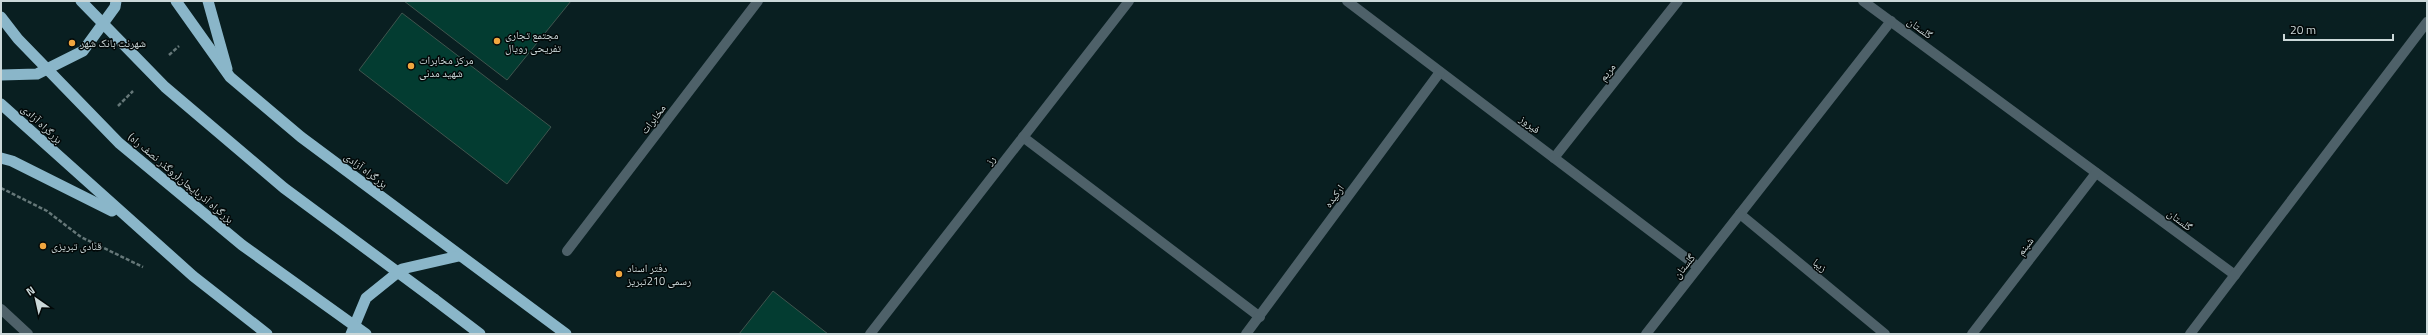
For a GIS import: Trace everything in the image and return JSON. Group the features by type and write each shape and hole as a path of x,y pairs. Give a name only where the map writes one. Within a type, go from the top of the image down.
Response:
{"highway":[{"path":"81,1 165,87 284,188 434,298 480,334"},
{"path":"1,75 37,74 83,51 115,7 116,1"},
{"name":"بزرگراه آزادی","path":"176,1 230,77 301,137 459,256 566,334"},
{"path":"208,1 230,77"},
{"name":"بزرگراه آذربایجان(روگذر نصف راه)","path":"1,18 18,39 119,143 242,245 366,334"},
{"name":"بزرگراه آزادی","path":"1,104 125,217 193,276 267,334"},
{"path":"1,158 12,161 125,217"},
{"path":"351,334 366,298 402,269 459,256"}],"street":[{"name":"مخابرات","path":"567,251 758,1"},
{"name":"رز","path":"870,334 1129,1"},
{"name":"فیروز","path":"1347,1 1698,267"},
{"name":"مریم","path":"1554,158 1678,1"},
{"path":"1863,1 1891,21"},
{"name":"گلستان","path":"1646,334 1891,21 2234,276"},
{"path":"2190,334 2427,22"},
{"name":"ارکیده","path":"1246,334 1440,72"},
{"path":"1023,137 1260,317"},
{"name":"شبنم","path":"1972,334 2096,173"},
{"name":"زیبا","path":"1740,214 1885,334"},
{"path":"1,309 28,334"}],"path":[{"path":"168,57 196,29"},
{"path":"112,111 134,89"},
{"path":"1,188 47,211 81,237 144,268"}],"building":[{"name":"مجتمع تجاری تفریحی رویال","path":"404,1 571,1 507,80"},
{"path":"402,13 551,127 507,184 359,70"},
{"path":"773,291 828,334 739,334"}],"place":[{"name":"مجتمع تجاری تفریحی رویال","path":"497,41"},
{"name":"شهرنت بانک شهر","path":"72,43"},
{"name":"مرکز مخابرات شهید مدنی","path":"411,66"},
{"name":"قنادی تبریزی","path":"43,246"},
{"name":"دفتر اسناد رسمی 210تبریز","path":"619,274"}]}
